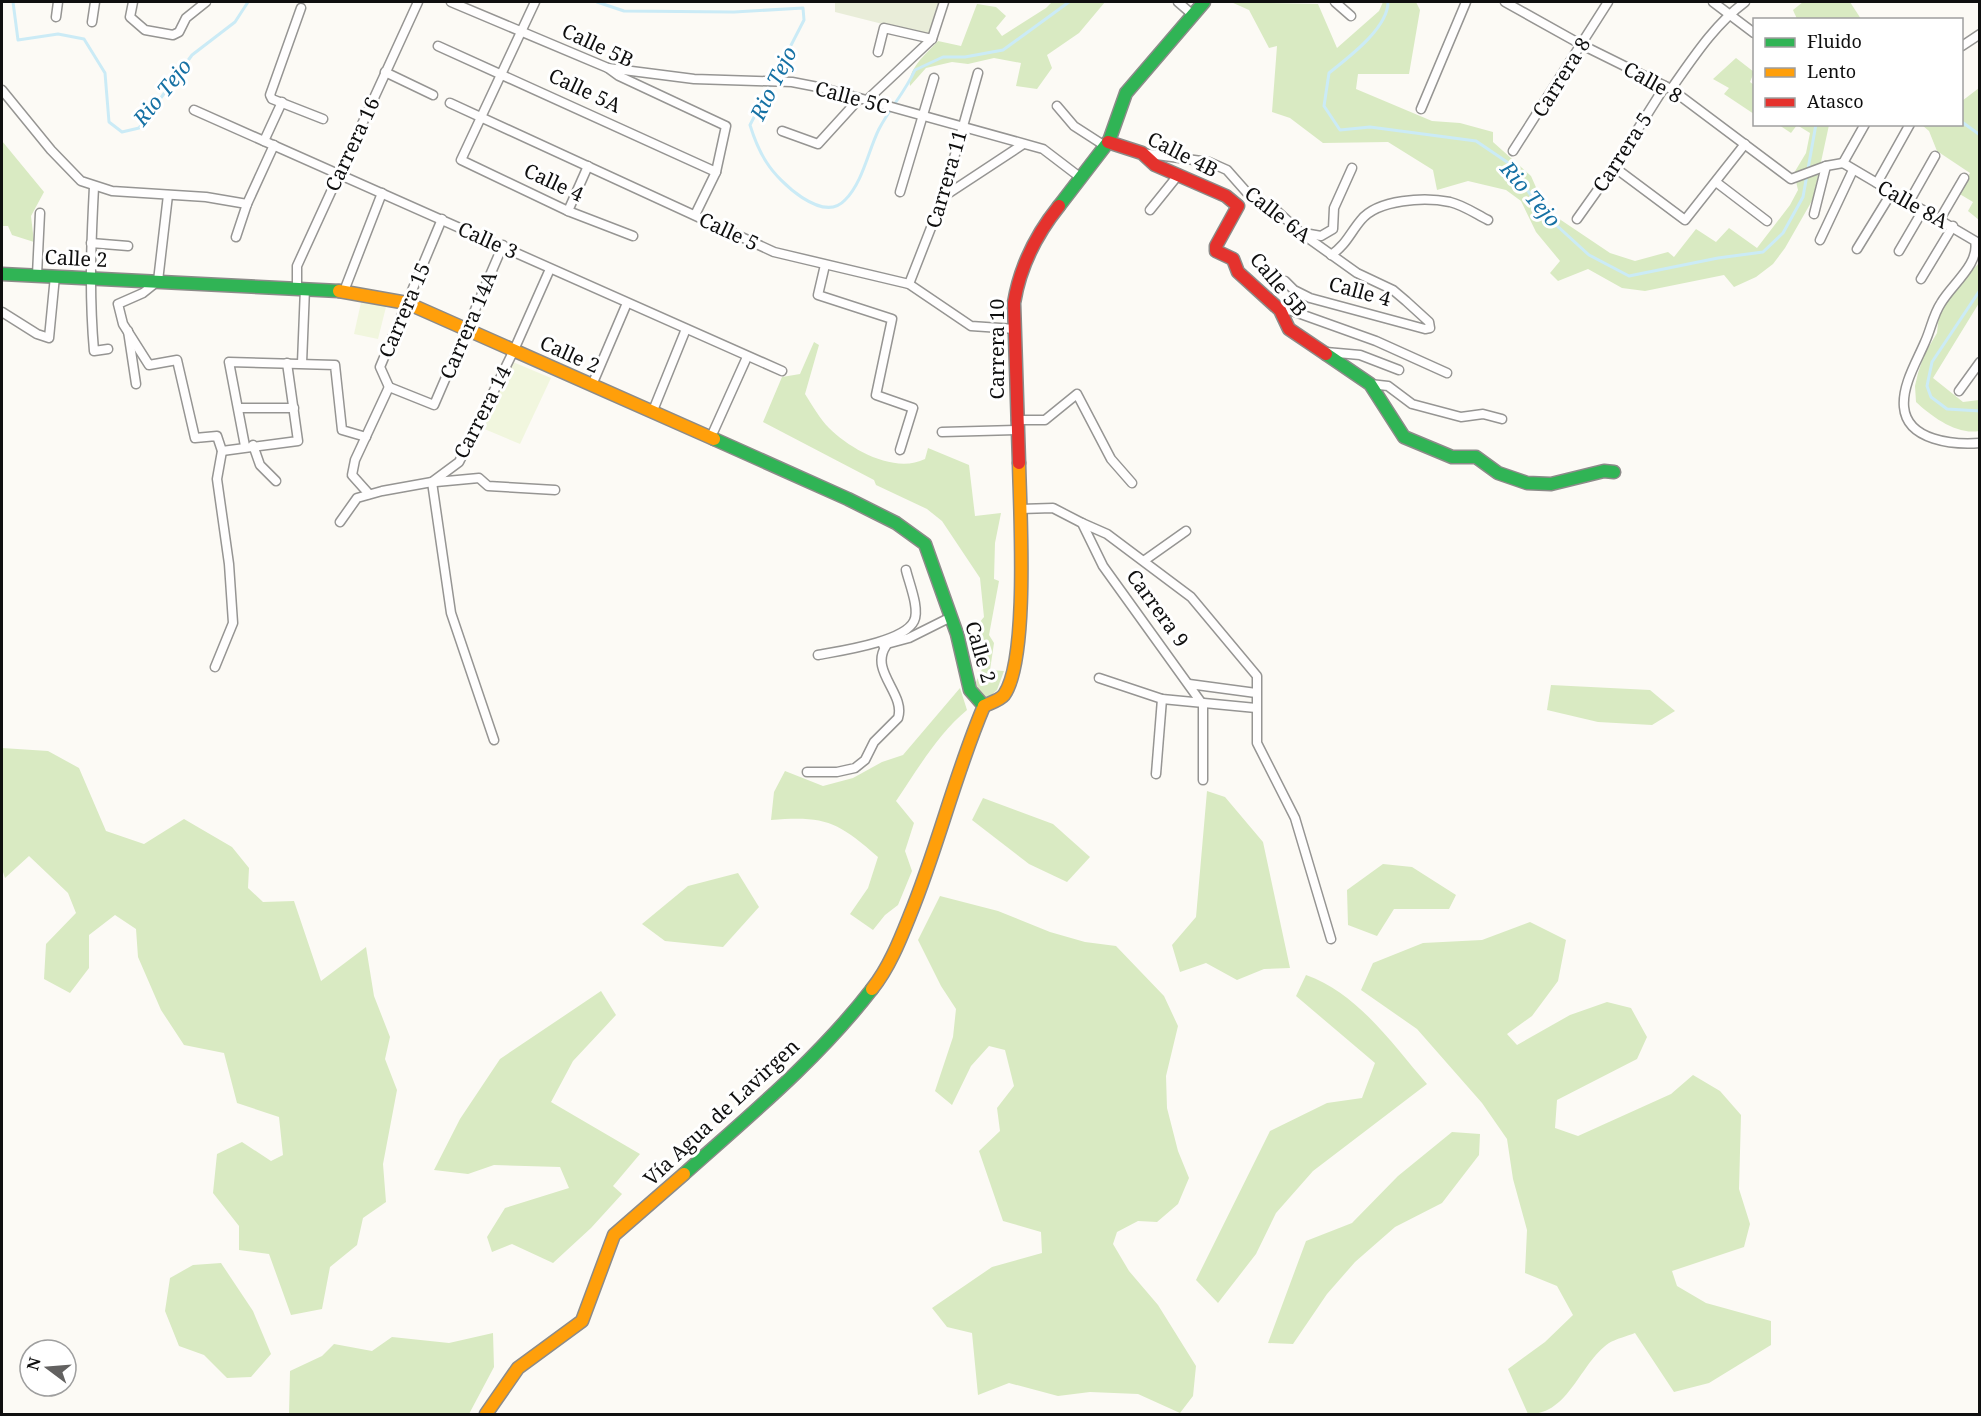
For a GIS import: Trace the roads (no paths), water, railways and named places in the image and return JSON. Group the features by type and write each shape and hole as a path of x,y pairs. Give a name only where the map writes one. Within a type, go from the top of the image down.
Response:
{"street":[{"path":"56,17 58,2"},
{"path":"92,21 95,2"},
{"path":"133,2 130,17 145,30 173,35 178,32 186,18 206,2"},
{"name":"Carrera 16","path":"302,363 301,288 297,266 418,2"},
{"name":"Calle 5B","path":"452,2 608,68 619,76 726,126 716,172"},
{"path":"482,118 535,2"},
{"path":"782,131 818,144 863,100 932,39 944,2"},
{"path":"1178,2 1193,15"},
{"name":"Carrera 10","path":"984,706 1003,697 1012,678 1016,657 1022,570 1016,425 1015,289 1021,265 1031,244 1107,144 1118,105 1126,93 1204,2"},
{"path":"1335,2 1351,16"},
{"path":"1421,109 1466,2"},
{"name":"Calle 8","path":"1505,2 1582,45 1668,88 1794,177 1823,167"},
{"name":"Carrera 8","path":"1513,151 1608,2"},
{"path":"1713,2 1753,31"},
{"name":"Carrera 5","path":"1577,219 1668,88 1729,13 1745,2"},
{"path":"301,8 270,97 322,118"},
{"path":"878,52 884,28 932,39"},
{"path":"1963,45 1980,34"},
{"name":"Calle 5A","path":"438,46 502,73 716,172"},
{"name":"Calle 5C","path":"608,68 694,79 787,82 823,88 1043,149 1081,178"},
{"path":"386,72 433,95"},
{"name":"Carrera 11","path":"909,284 943,197 978,73"},
{"path":"900,192 934,78"},
{"path":"2,90 66,167 81,181 112,191 247,204"},
{"path":"264,141 282,102"},
{"name":"Calle 5","path":"450,103 774,252 909,284 971,326 1015,329"},
{"path":"1057,106 1074,126 1107,144"},
{"name":"Calle 3","path":"194,110 339,172 503,245 550,269 782,371"},
{"name":"Calle 4","path":"482,118 461,160 568,211 633,236"},
{"path":"1814,214 1823,167 1843,163 1864,126"},
{"path":"1877,183 1909,126"},
{"name":"Calle 4B","path":"1107,144 1142,153 1155,165 1179,174 1210,191 1226,196 1238,206 1215,248"},
{"path":"1614,167 1685,220 1745,144"},
{"path":"236,237 247,204 274,145"},
{"path":"943,197 1022,145"},
{"name":"Calle 6A","path":"1142,153 1209,162 1227,170 1250,196 1276,210 1300,233 1357,273 1393,290 1429,322 1430,328"},
{"path":"1909,202 1935,156"},
{"name":"Calle 8A","path":"1843,163 1975,241 1977,250 1974,258 1950,289 1935,314 1911,375 1904,407 1910,423 1923,435 1963,444 1980,443"},
{"path":"568,211 588,166"},
{"path":"1300,233 1321,236 1333,229 1334,208 1352,168"},
{"path":"1820,240 1853,170"},
{"path":"695,215 716,172"},
{"path":"1150,210 1179,174"},
{"path":"1940,219 1964,178"},
{"path":"1716,182 1767,221"},
{"path":"94,187 89,279 94,351 108,349"},
{"path":"1857,249 1892,192"},
{"path":"344,291 382,193"},
{"path":"168,195 158,280 143,293 118,304 123,324 149,364 177,360 195,438 217,436 222,451 217,479 229,564 233,623 215,667"},
{"path":"1331,255 1343,247 1361,220 1370,212 1389,205 1422,200 1451,202 1488,220"},
{"path":"1899,251 1923,210"},
{"path":"37,275 40,213"},
{"name":"Carrera 15","path":"369,494 352,475 366,437 389,387 380,367 442,219"},
{"path":"1921,279 1953,226"},
{"path":"91,243 128,246"},
{"name":"Carrera 14A","path":"389,387 434,405 503,245"},
{"name":"Calle 5B","path":"1215,248 1233,259 1238,272 1269,299 1282,314 1289,330 1345,365 1370,384"},
{"path":"825,265 818,295 892,319 876,395 914,408 900,450"},
{"name":"Carrera 14","path":"340,522 357,498 432,482 459,462 514,350 550,269"},
{"name":"Calle 2","path":"2,274 344,291 407,303 514,350 848,498 896,523 925,544 951,617 970,690 984,706"},
{"path":"2,312 37,334 49,338 55,276"},
{"name":"Calle 4","path":"1285,281 1294,290 1310,298 1425,329 1430,328"},
{"path":"592,385 627,303"},
{"path":"1282,314 1289,310 1295,312 1376,341 1447,373"},
{"path":"652,413 686,329"},
{"path":"128,330 136,384"},
{"path":"1325,352 1360,355 1399,370"},
{"path":"711,437 747,357"},
{"path":"276,481 260,465 249,446 229,362 335,365 342,430 366,437"},
{"path":"1959,391 1980,362"},
{"path":"222,451 298,441 287,363"},
{"path":"1370,384 1388,386 1412,404 1461,417 1483,414 1502,418"},
{"path":"1370,384 1404,437 1452,457 1476,457 1490,464 1498,473 1527,483 1551,484 1604,471 1614,472"},
{"path":"942,432 1045,420 1077,394 1111,459 1132,483"},
{"path":"239,408 294,408"},
{"path":"494,740 451,613 432,482 479,478 488,486 555,490"},
{"path":"1020,509 1053,508 1107,534 1145,560 1191,597 1257,676 1257,743 1296,819 1331,939"},
{"name":"Carrera 9","path":"1082,523 1103,566 1203,705"},
{"path":"1145,560 1186,531"},
{"path":"818,655 874,643 903,632 914,621 915,615 906,570"},
{"path":"874,643 886,646 951,617"},
{"path":"807,771 837,772 855,768 865,760 874,742 898,718 898,706 883,672 881,658 886,646"},
{"path":"1099,678 1162,699 1203,705 1256,708"},
{"path":"1189,684 1256,693"},
{"path":"1156,774 1162,699"},
{"path":"1203,705 1203,780"},
{"name":"Vía Agua de Lavirgen","path":"486,1414 518,1368 582,1321 614,1235 756,1110 850,1018 878,982 901,938 921,889 969,742 984,706"}],"waterway":[{"name":"Rio Tejo","path":"13,2 18,40 58,34 84,39 105,73 109,122 122,132 139,128 192,55 235,22 248,2"},
{"name":"Rio Tejo","path":"597,2 624,11 734,12 803,8 804,20 750,125 764,158 781,180 802,198 825,207 836,206 851,193 861,175 879,129 915,70 943,57 965,57 1003,50 1069,2"},
{"name":"Rio Tejo","path":"1388,2 1382,22 1375,32 1329,73 1324,106 1340,130 1370,127 1476,141 1510,164 1542,212 1589,255 1629,276 1718,258 1763,252 1783,233 1803,197 1816,126"},
{"name":"Rio Tejo","path":"1963,123 1980,135"},
{"name":"Rio Tejo","path":"1980,290 1932,362 1927,386 1931,397 1947,409 1980,411"}]}
